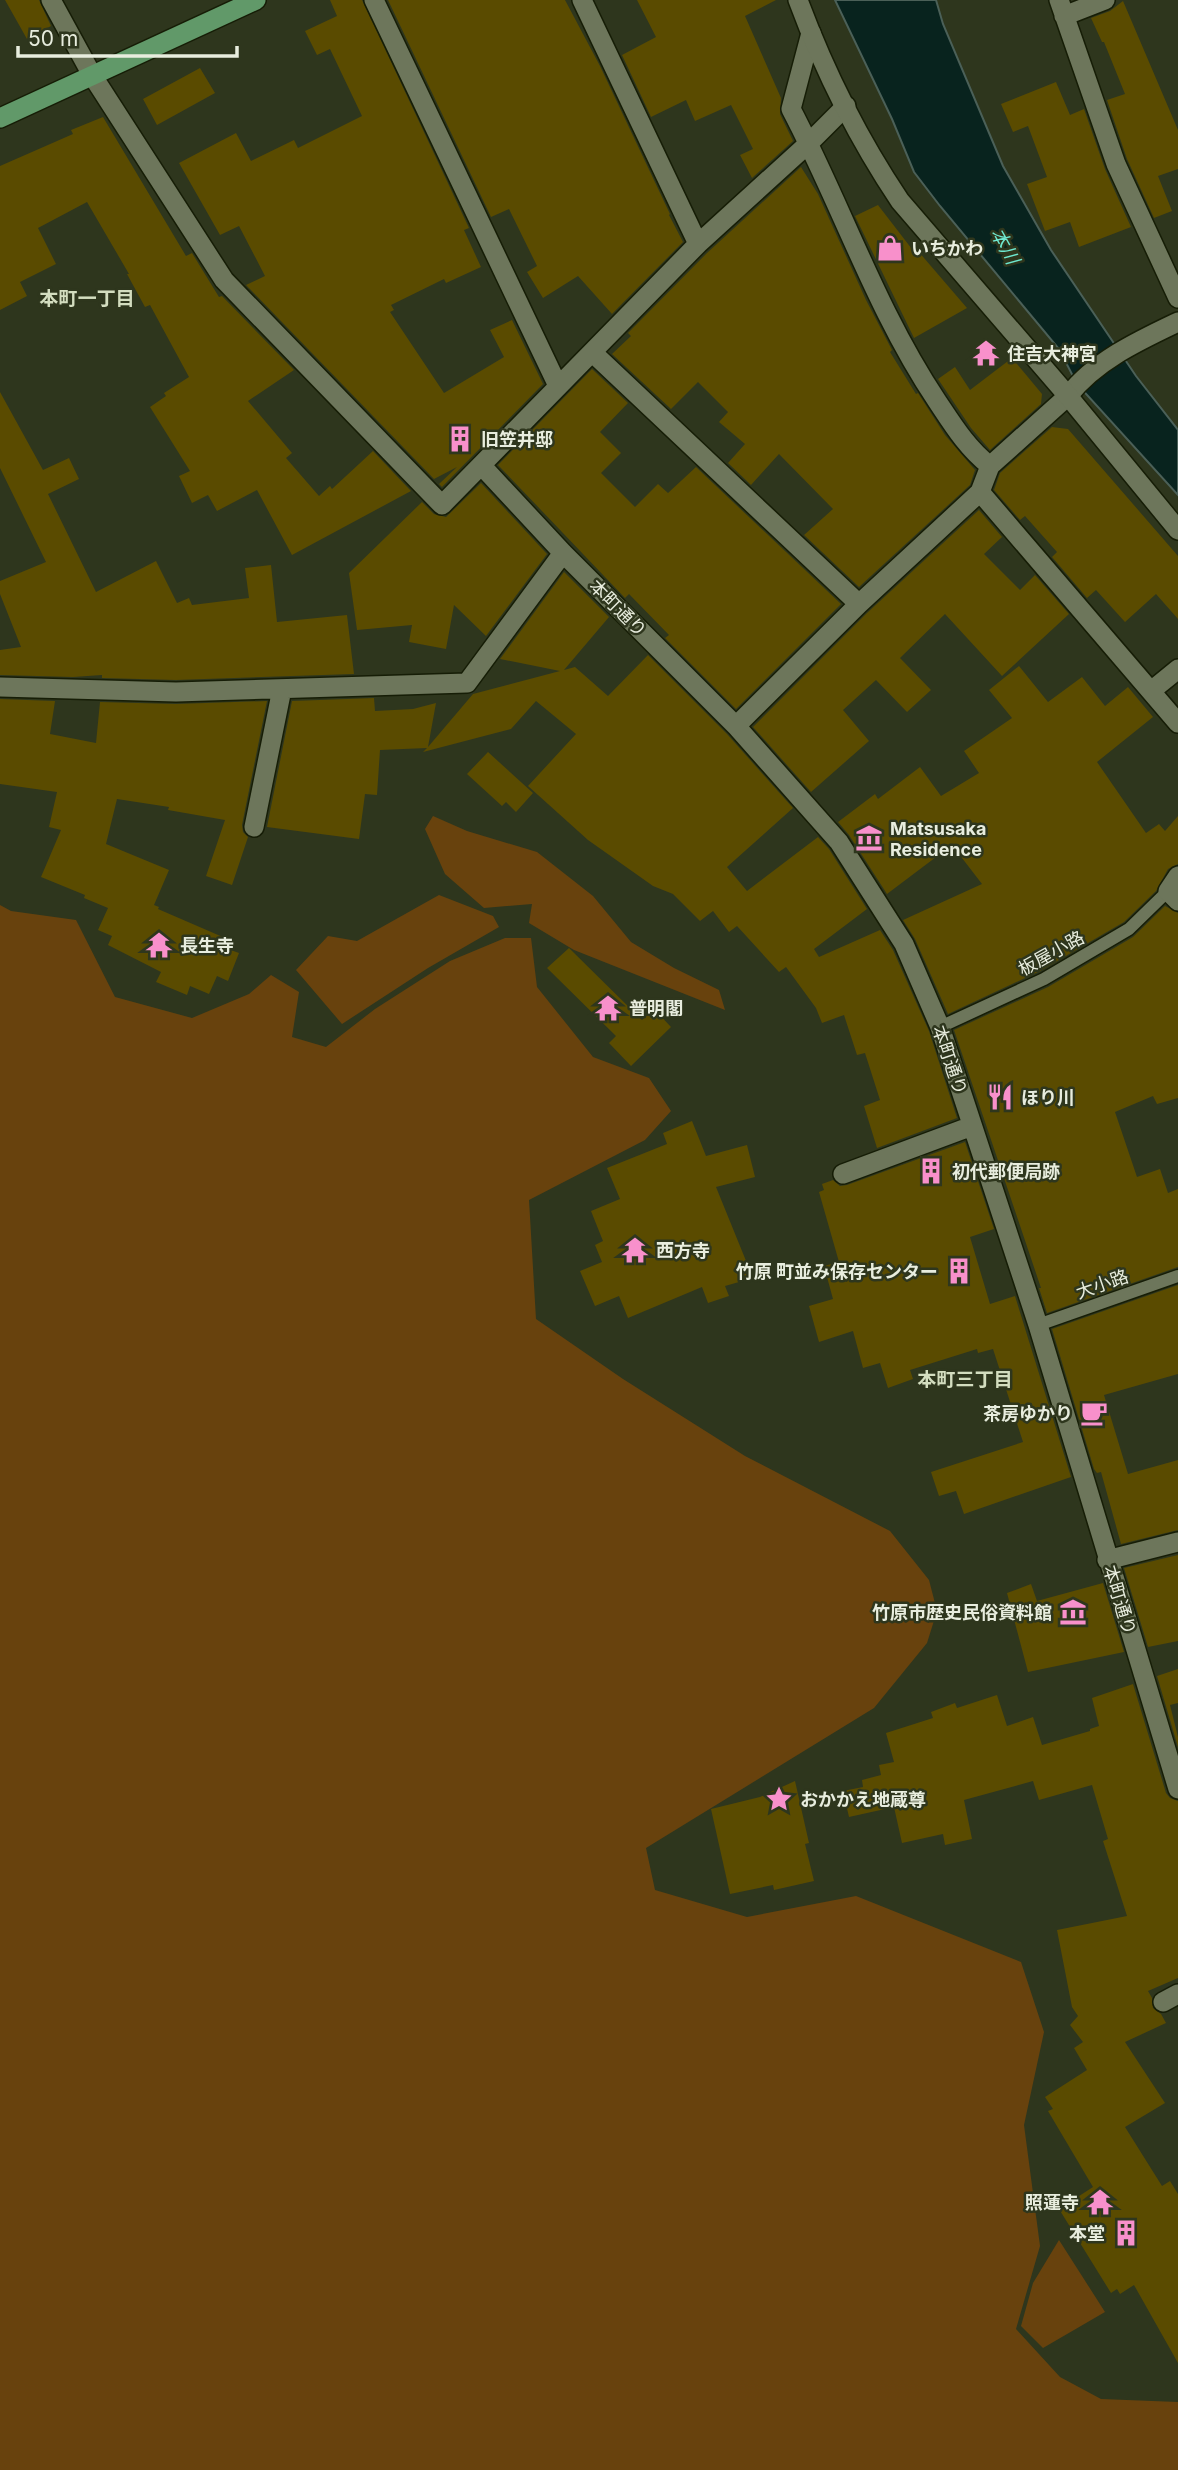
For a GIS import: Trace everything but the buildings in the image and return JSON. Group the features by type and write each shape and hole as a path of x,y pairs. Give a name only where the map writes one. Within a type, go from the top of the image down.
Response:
{"main road":[{"path":"0,118 256,0"}],"street":[{"path":"51,0 92,75 224,280 442,505 698,244 846,106"},
{"path":"373,0 558,386"},
{"path":"582,0 698,244"},
{"path":"799,0 811,33 846,106 881,174 900,201 1072,390 1178,530"},
{"path":"1105,0 1061,8 1116,164 1178,298"},
{"path":"811,33 791,109 911,362 972,452 990,466"},
{"path":"736,726 859,604 980,492 990,466 1072,390 1128,346 1178,322"},
{"path":"593,353 859,604"},
{"name":"本町通り","path":"482,466 563,553 736,726 839,842 904,944 940,1027 1038,1325 1178,1789"},
{"path":"980,492 1178,723"},
{"path":"0,687 176,692 467,683 563,553"},
{"path":"1151,691 1178,669"},
{"path":"254,827 282,689"},
{"path":"843,1174 972,1126"},
{"path":"1107,1560 1178,1542"}],"lane":[{"name":"板屋小路","path":"940,1027 1044,979 1129,929 1175,889"},
{"name":"大小路","path":"1038,1325 1178,1276"}],"shaded area":[{"path":"433,816 467,831 537,852 593,896 631,942 674,968 719,990 725,1010 574,950 529,923 532,904 484,908 445,874 425,829"},
{"path":"439,895 493,916 499,927 428,968 342,1024 296,970 328,936 357,941"},
{"path":"0,905 11,911 76,920 115,997 192,1018 249,994 271,975 299,992 292,1037 326,1047 375,1009 450,961 505,938 531,938 537,987 593,1057 649,1078 671,1111 645,1140 529,1200 536,1319 623,1379 745,1456 890,1531 929,1580 937,1611 927,1643 874,1708 646,1848 655,1890 747,1917 856,1896 1021,1962 1044,2032 1024,2125 1040,2246 1016,2329 1060,2377 1101,2399 1178,2402 1178,2470 0,2470"},
{"path":"1059,2240 1105,2312 1043,2348 1021,2326 1033,2283"}],"water":[{"name":"本川","path":"835,0 936,0 943,24 1003,166 1051,250 1136,376 1178,430 1178,495 1077,384 1059,349 914,172 892,119"}],"place":[{"name":"いちかわ","path":"890,248"},
{"name":"住吉大神宮","path":"986,353"},
{"name":"旧笠井邸","path":"460,439"},
{"name":"Matsusaka Residence","path":"869,838"},
{"name":"長生寺","path":"159,945"},
{"name":"普明閣","path":"608,1008"},
{"name":"ほり川","path":"1000,1097"},
{"name":"初代郵便局跡","path":"931,1171"},
{"name":"西方寺","path":"635,1250"},
{"name":"竹原 町並み保存センター","path":"959,1271"},
{"name":"茶房ゆかり","path":"1094,1413"},
{"name":"竹原市歴史民俗資料館","path":"1073,1612"},
{"name":"おかかえ地蔵尊","path":"779,1799"},
{"name":"照蓮寺","path":"1100,2202"},
{"name":"本堂","path":"1126,2233"}],"district":[{"name":"本町一丁目","path":"87,298"},
{"name":"本町三丁目","path":"965,1379"}]}
